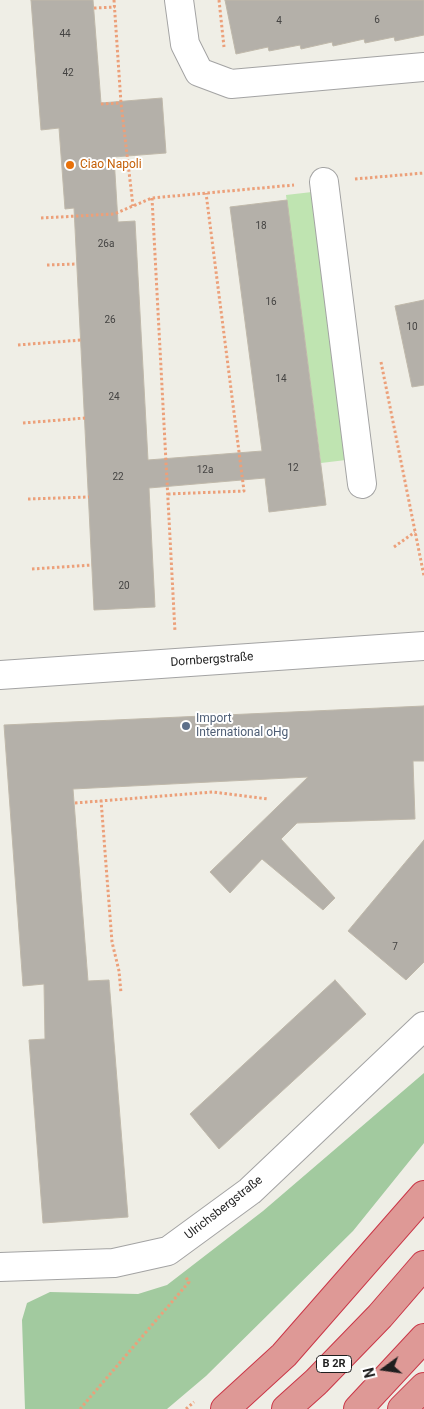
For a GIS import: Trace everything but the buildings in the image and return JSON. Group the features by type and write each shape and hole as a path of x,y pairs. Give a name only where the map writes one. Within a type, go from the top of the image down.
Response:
{"highway":[{"path":"225,1409 284,1355 424,1195"},
{"name":"B 2R","path":"286,1409 316,1382 380,1316 424,1265"},
{"path":"358,1409 424,1338"},
{"path":"402,1409 424,1386"}],"street":[{"path":"179,0 185,44 199,72 231,84 424,67"},
{"path":"324,182 362,484"},
{"name":"Dornbergstraße","path":"0,675 424,646"},
{"name":"Ulrichsbergstraße","path":"0,1267 114,1263 168,1251 250,1191 424,1026"}],"path":[{"path":"114,0 121,103 133,206"},
{"path":"94,8 115,7"},
{"path":"101,104 121,103"},
{"path":"41,218 114,214 152,198 424,173"},
{"path":"168,494 244,491 206,193"},
{"path":"152,198 175,634 187,662"},
{"path":"47,265 77,264"},
{"path":"18,345 81,340"},
{"path":"380,356 424,576"},
{"path":"23,424 85,418"},
{"path":"28,499 89,497"},
{"path":"394,547 415,532"},
{"path":"32,570 92,565"},
{"path":"74,803 213,792 268,799"},
{"path":"101,800 112,942 120,971 121,993"},
{"path":"80,1409 189,1282 168,1251"}],"green space":[{"path":"312,192 346,460 321,463 286,195"},
{"path":"424,1073 424,1143 353,1231 206,1376 167,1409 25,1409 22,1320 27,1303 50,1292 138,1294 167,1285 263,1211"}],"place":[{"name":"Ciao Napoli","path":"70,165"},
{"name":"Import International oHg","path":"186,726"}]}
